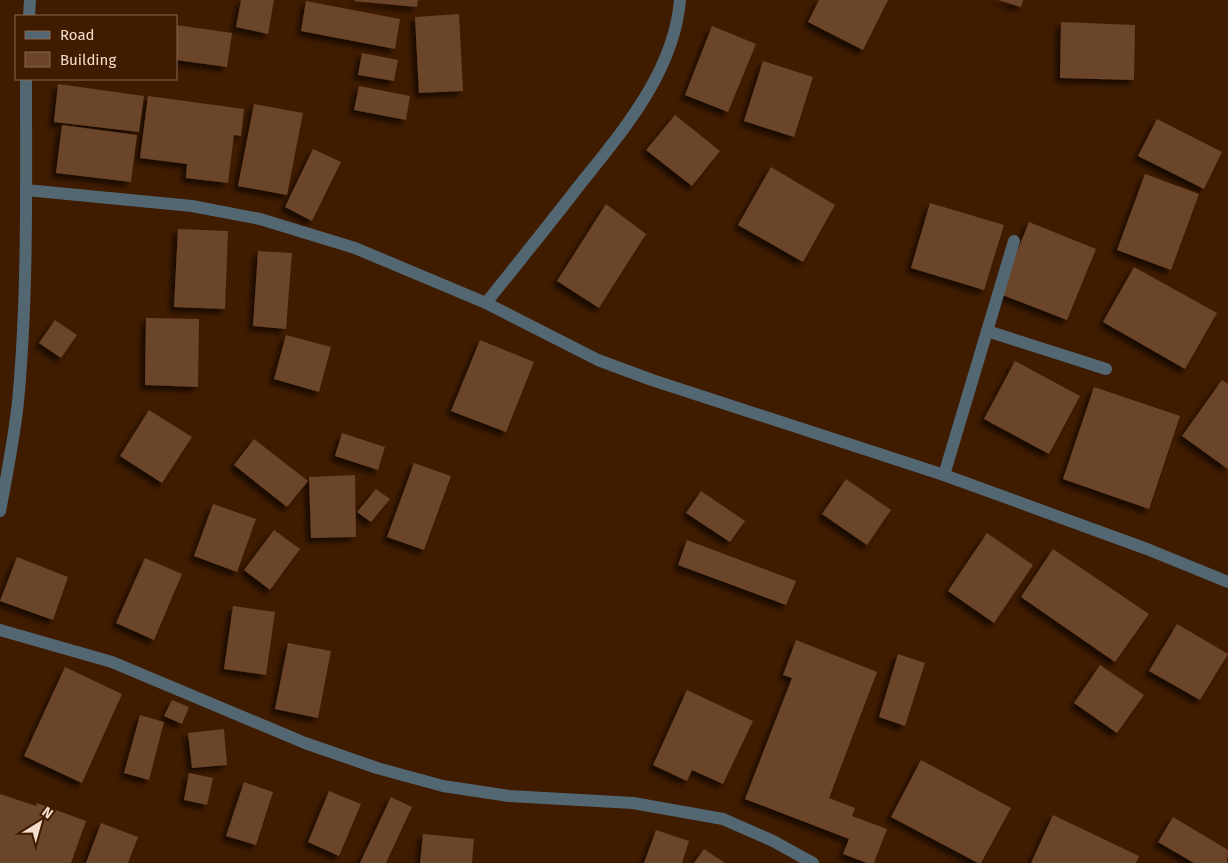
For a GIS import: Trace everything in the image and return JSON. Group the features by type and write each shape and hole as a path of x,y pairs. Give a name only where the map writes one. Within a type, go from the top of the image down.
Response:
{"street":[{"path":"29,15 30,0"},
{"path":"486,303 604,154 650,88 665,58 673,34 680,0"},
{"path":"0,511 18,404 22,344 26,190 26,80"},
{"path":"26,190 192,206 260,219 355,248 486,303 598,360 652,380 944,475 1146,549 1228,582"},
{"path":"944,475 1014,241"},
{"path":"987,331 1106,369"},
{"path":"0,630 112,662 296,739 377,768 443,786 509,796 633,803 722,819 772,841 813,863"}],"building":[{"path":"241,0 274,0 268,34 236,27"},
{"path":"355,0 418,0 417,7"},
{"path":"819,0 888,0 863,50 808,22"},
{"path":"998,0 1023,0 1021,7"},
{"path":"306,1 400,19 395,49 301,31"},
{"path":"459,14 463,91 419,93 415,17"},
{"path":"1061,22 1135,25 1134,80 1060,78"},
{"path":"178,25 232,33 227,67 178,60"},
{"path":"712,26 756,44 728,112 685,95"},
{"path":"362,53 398,60 394,81 358,75"},
{"path":"763,61 813,77 794,137 744,121"},
{"path":"58,84 144,96 139,132 54,122"},
{"path":"359,86 410,96 406,120 354,110"},
{"path":"148,96 244,109 241,136 234,135 228,183 186,178 187,164 140,158"},
{"path":"254,104 303,113 287,195 238,186"},
{"path":"675,115 720,151 692,186 646,150"},
{"path":"1157,119 1222,152 1204,189 1138,156"},
{"path":"62,125 137,135 131,182 56,173"},
{"path":"313,149 341,162 312,221 285,207"},
{"path":"771,167 835,205 803,262 738,225"},
{"path":"1145,174 1199,194 1171,270 1117,250"},
{"path":"930,203 1004,225 984,290 911,268"},
{"path":"606,204 646,234 599,308 557,281"},
{"path":"1029,222 1096,249 1067,320 1000,294"},
{"path":"178,229 228,231 225,309 174,307"},
{"path":"258,251 292,253 286,329 253,326"},
{"path":"1134,267 1217,313 1185,369 1103,322"},
{"path":"146,318 199,319 198,387 145,385"},
{"path":"55,320 77,335 61,358 39,343"},
{"path":"286,335 331,347 319,392 274,379"},
{"path":"480,340 534,362 506,432 451,411"},
{"path":"1015,361 1080,396 1049,454 984,419"},
{"path":"1222,380 1228,384 1228,469 1182,436"},
{"path":"1094,387 1180,416 1149,509 1063,479"},
{"path":"149,410 192,437 162,483 120,456"},
{"path":"342,433 385,447 378,470 335,456"},
{"path":"254,439 308,481 287,507 234,465"},
{"path":"414,463 451,476 424,550 387,537"},
{"path":"355,475 356,537 311,538 309,477"},
{"path":"846,479 891,510 867,545 822,514"},
{"path":"376,489 390,499 371,522 357,512"},
{"path":"701,491 745,521 730,542 686,513"},
{"path":"213,504 256,519 237,572 194,556"},
{"path":"274,530 300,549 270,590 244,570"},
{"path":"987,533 1033,565 994,623 948,591"},
{"path":"687,540 796,581 786,605 678,565"},
{"path":"1053,549 1149,614 1115,662 1021,597"},
{"path":"17,557 68,577 53,620 0,601"},
{"path":"145,558 182,574 154,640 116,623"},
{"path":"233,606 275,612 266,675 224,669"},
{"path":"1177,624 1228,654 1200,700 1149,671"},
{"path":"796,640 877,672 829,798 855,808 852,816 887,829 874,863 867,863 843,854 849,839 745,799 792,678 783,675"},
{"path":"288,643 331,651 318,718 275,709"},
{"path":"898,654 925,663 905,726 879,717"},
{"path":"1100,665 1144,695 1117,733 1074,703"},
{"path":"65,667 122,694 82,783 24,756"},
{"path":"687,690 753,721 723,784 692,770 687,781 653,765"},
{"path":"172,700 189,707 182,724 164,716"},
{"path":"140,715 164,722 149,780 124,773"},
{"path":"224,729 227,765 192,768 188,733"},
{"path":"921,760 1011,808 981,863 891,817"},
{"path":"189,773 213,778 207,805 184,800"},
{"path":"244,782 273,792 256,845 226,836"},
{"path":"329,791 361,804 339,856 308,842"},
{"path":"0,794 36,806 37,803 86,821 71,863 0,863"},
{"path":"391,797 412,807 386,863 360,863"},
{"path":"1053,815 1139,856 1136,863 1031,863"},
{"path":"1173,817 1228,850 1227,863 1194,863 1158,842"},
{"path":"101,823 138,837 128,863 86,863"},
{"path":"656,830 689,841 682,863 644,863"},
{"path":"423,834 474,839 472,863 420,863"},
{"path":"704,849 725,863 694,863"}]}
